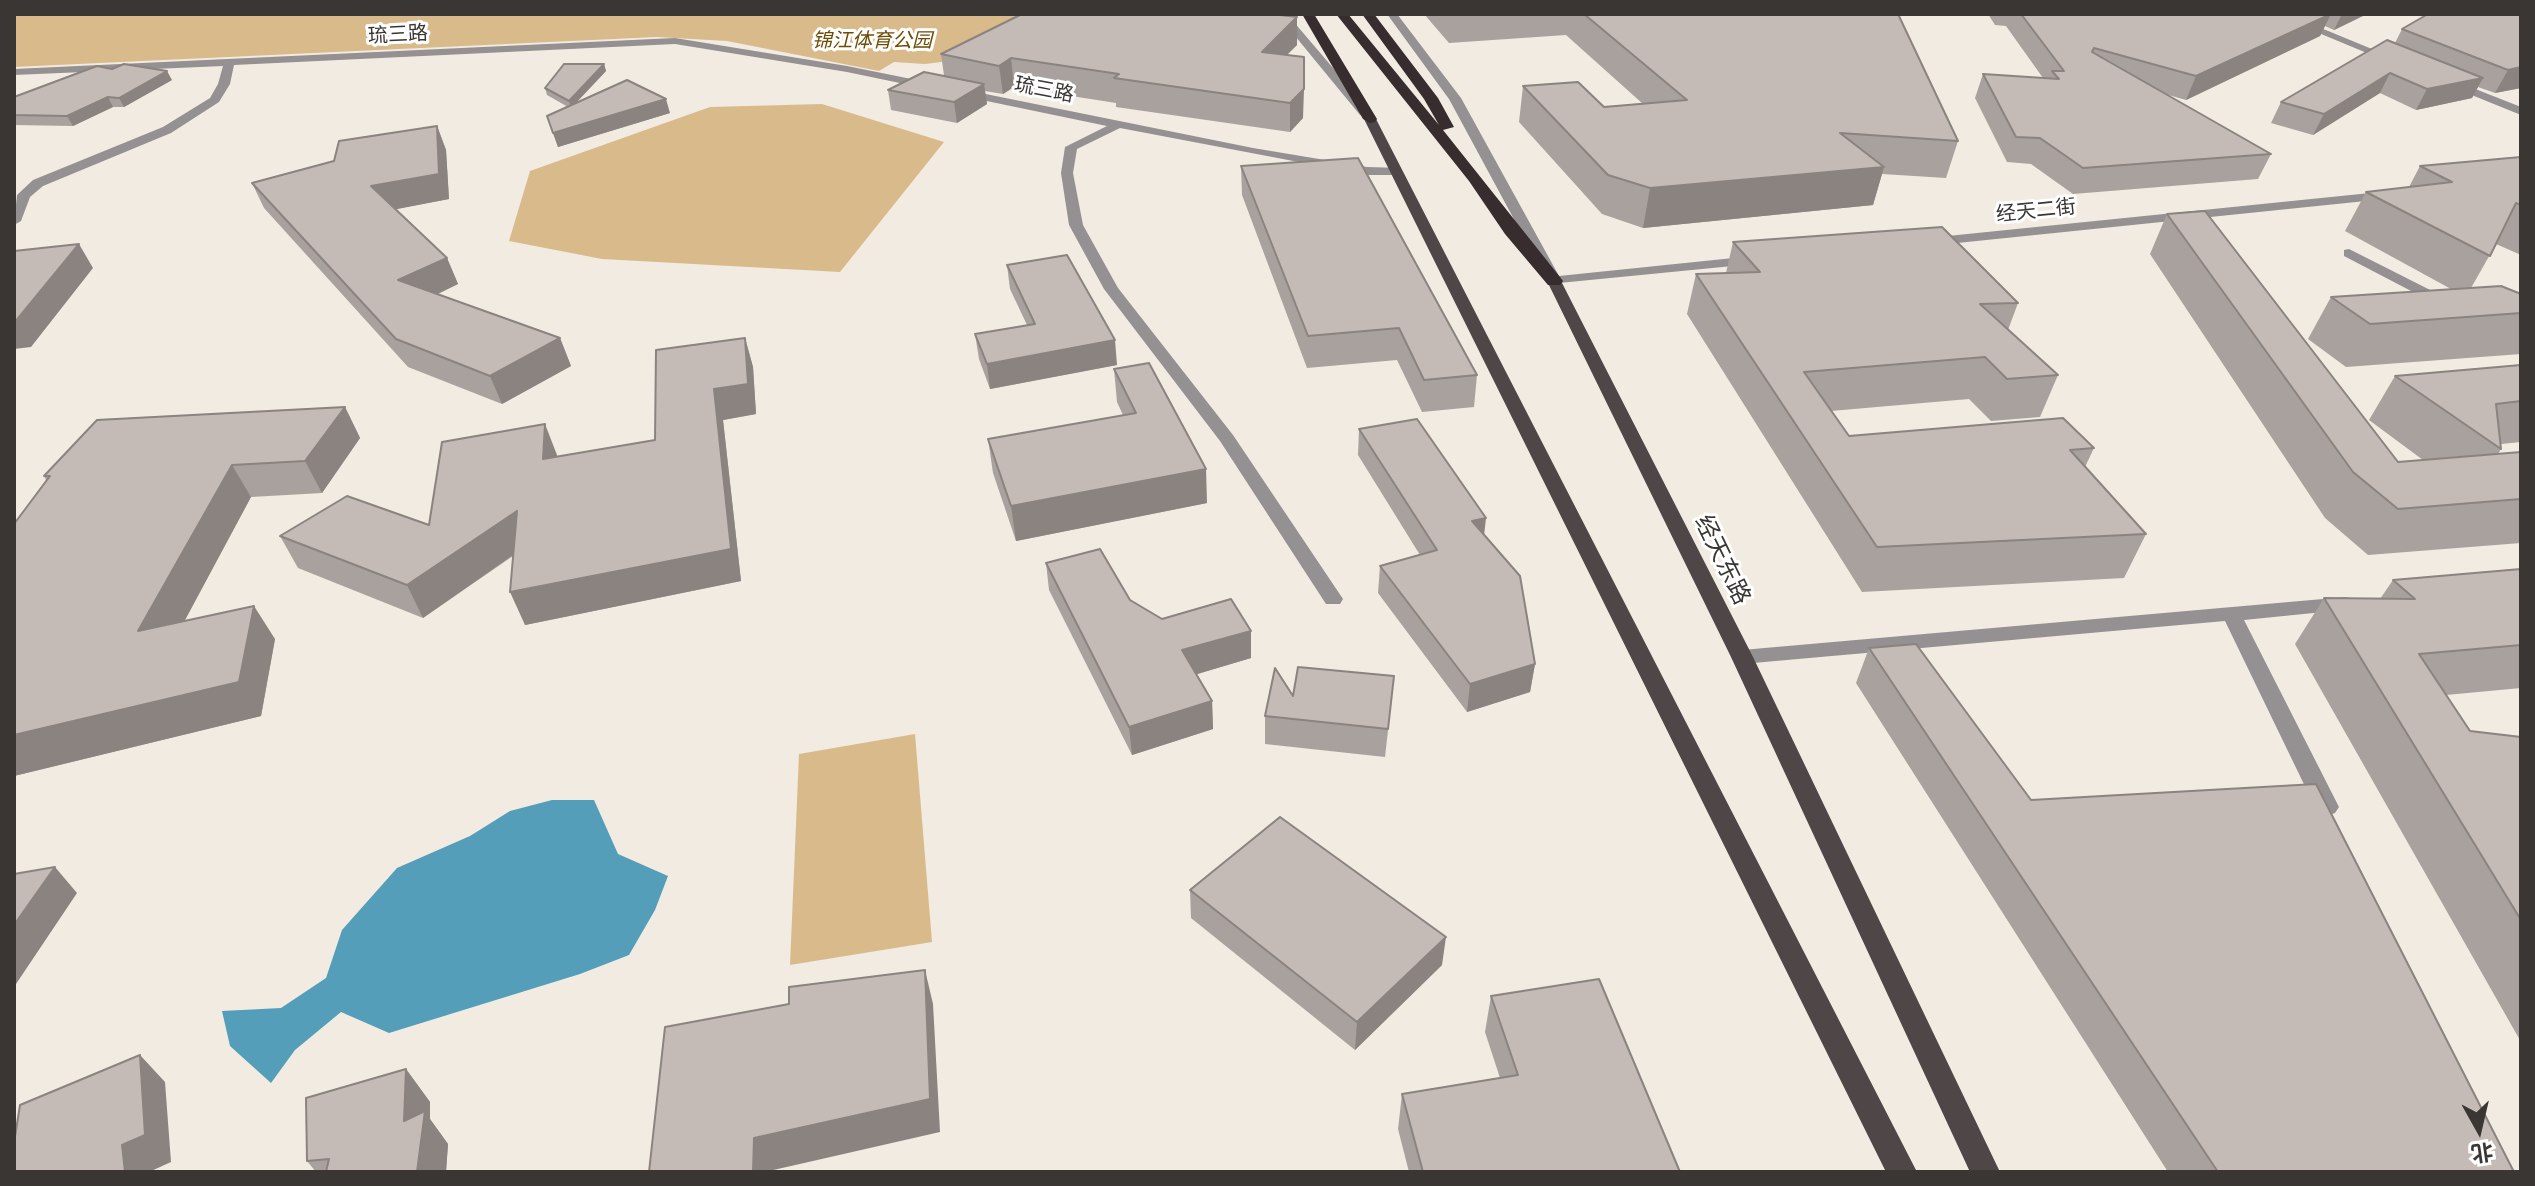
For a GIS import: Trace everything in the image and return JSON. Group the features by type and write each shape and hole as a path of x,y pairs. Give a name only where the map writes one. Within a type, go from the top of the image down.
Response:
{"highway":[{"path":"1308,14 1370,119"},
{"name":"经天东路","path":"1342,14 1554,281"},
{"path":"1368,14 1431,98 1475,178"}],"main road":[{"path":"1370,119 1902,1172"},
{"name":"经天东路","path":"1554,281 1742,657 1985,1172"}],"street":[{"path":"1282,14 1370,119"},
{"path":"1392,14 1455,98 1554,281 1776,258"},
{"path":"2278,14 2405,65"},
{"name":"琉三路","path":"14,72 675,41 847,69 1253,152 1367,171 1396,171"},
{"path":"14,221 24,195 38,183 167,130 215,100 224,84 229,62"},
{"path":"2434,76 2521,111"},
{"path":"1120,124 1071,147 1067,173 1076,225 1111,289 1227,439 1333,599"},
{"name":"经天二街","path":"1919,243 2410,193"},
{"path":"2349,253 2455,308"},
{"path":"1742,657 2369,602"},
{"path":"2231,613 2337,828"}],"green space":[{"name":"锦江体育公园","path":"14,14 1056,14 958,60 925,64 894,62 879,71 727,41 657,37 14,67"},
{"path":"822,104 944,142 840,272 602,259 509,241 530,171 710,107"},
{"path":"915,734 932,942 790,965 799,754"}],"water":[{"path":"552,800 594,800 618,854 668,876 655,910 629,955 580,974 389,1033 341,1012 295,1050 271,1083 230,1046 222,1011 281,1008 326,978 342,930 397,868 470,836 510,811"}],"building":[{"path":"1022,14 1271,14 1297,17 1262,52 1304,57 1304,89 1290,103 1114,78 1119,74 1011,58 999,66 941,54"},
{"path":"1584,14 1898,14 1958,141 1840,133 1884,167 1650,188 1608,175 1523,86 1578,82 1604,107 1687,100"},
{"path":"2021,14 2331,14 2196,76 2094,48 2092,52 2271,154 2083,168 2040,138 2016,137 1983,74 2059,79 2052,71 2064,71"},
{"path":"2428,14 2521,14 2521,67 2508,70 2402,29"},
{"path":"2387,40 2483,78 2427,89 2390,73 2324,114 2281,102"},
{"path":"124,64 167,71 119,98 108,97 67,116 14,115 14,97 97,66 112,69"},
{"path":"564,64 604,64 569,101 545,88"},
{"path":"924,72 984,84 954,102 888,90"},
{"path":"627,80 666,99 553,133 547,116"},
{"path":"437,126 439,174 371,186 447,258 398,280 560,338 490,376 396,339 252,183 334,161 339,141"},
{"path":"2521,157 2521,205 2516,203 2490,256 2366,192 2452,182 2420,166"},
{"path":"1358,158 1477,375 1424,380 1399,328 1308,336 1241,166"},
{"path":"2205,211 2398,462 2521,452 2521,499 2398,509 2353,472 2167,214"},
{"path":"1942,227 2018,303 1980,304 2058,375 2007,379 1985,357 1804,372 1849,436 2063,418 2094,448 2070,450 2146,534 1877,547 1696,274 1760,272 1733,242"},
{"path":"79,244 15,322 14,322 14,251"},
{"path":"1067,255 1115,340 987,364 975,334 1035,324 1007,265"},
{"path":"2501,286 2521,294 2521,313 2370,324 2331,297"},
{"path":"745,338 748,384 714,389 731,549 510,592 517,511 407,585 280,536 347,496 429,525 442,442 545,424 543,459 655,440 656,350"},
{"path":"1149,363 1206,469 1011,506 988,439 1136,413 1114,369"},
{"path":"2521,365 2521,401 2496,404 2501,449 2395,376"},
{"path":"345,407 305,461 232,465 138,631 254,606 239,682 14,735 14,524 50,476 44,476 97,420"},
{"path":"1417,419 1486,518 1472,521 1520,576 1535,664 1470,684 1380,566 1437,550 1359,429"},
{"path":"1100,549 1130,600 1162,619 1231,599 1251,631 1182,650 1212,701 1129,727 1046,563"},
{"path":"2521,569 2521,645 2419,654 2470,731 2521,737 2521,920 2324,598 2415,599 2393,580"},
{"path":"1916,644 2031,800 2316,784 2514,1172 2218,1172 1869,648"},
{"path":"1298,667 1394,676 1388,729 1265,716 1275,668 1293,696"},
{"path":"1280,817 1446,937 1357,1022 1190,890"},
{"path":"55,867 14,925 14,874"},
{"path":"925,970 930,1099 754,1138 753,1172 649,1172 665,1027 789,1004 789,987"},
{"path":"1599,979 1680,1172 1423,1172 1402,1094 1518,1075 1491,996"},
{"path":"140,1055 145,1135 122,1145 125,1172 14,1172 14,1143 20,1105"},
{"path":"406,1069 404,1121 425,1111 417,1172 326,1172 329,1159 307,1161 306,1098"}]}
